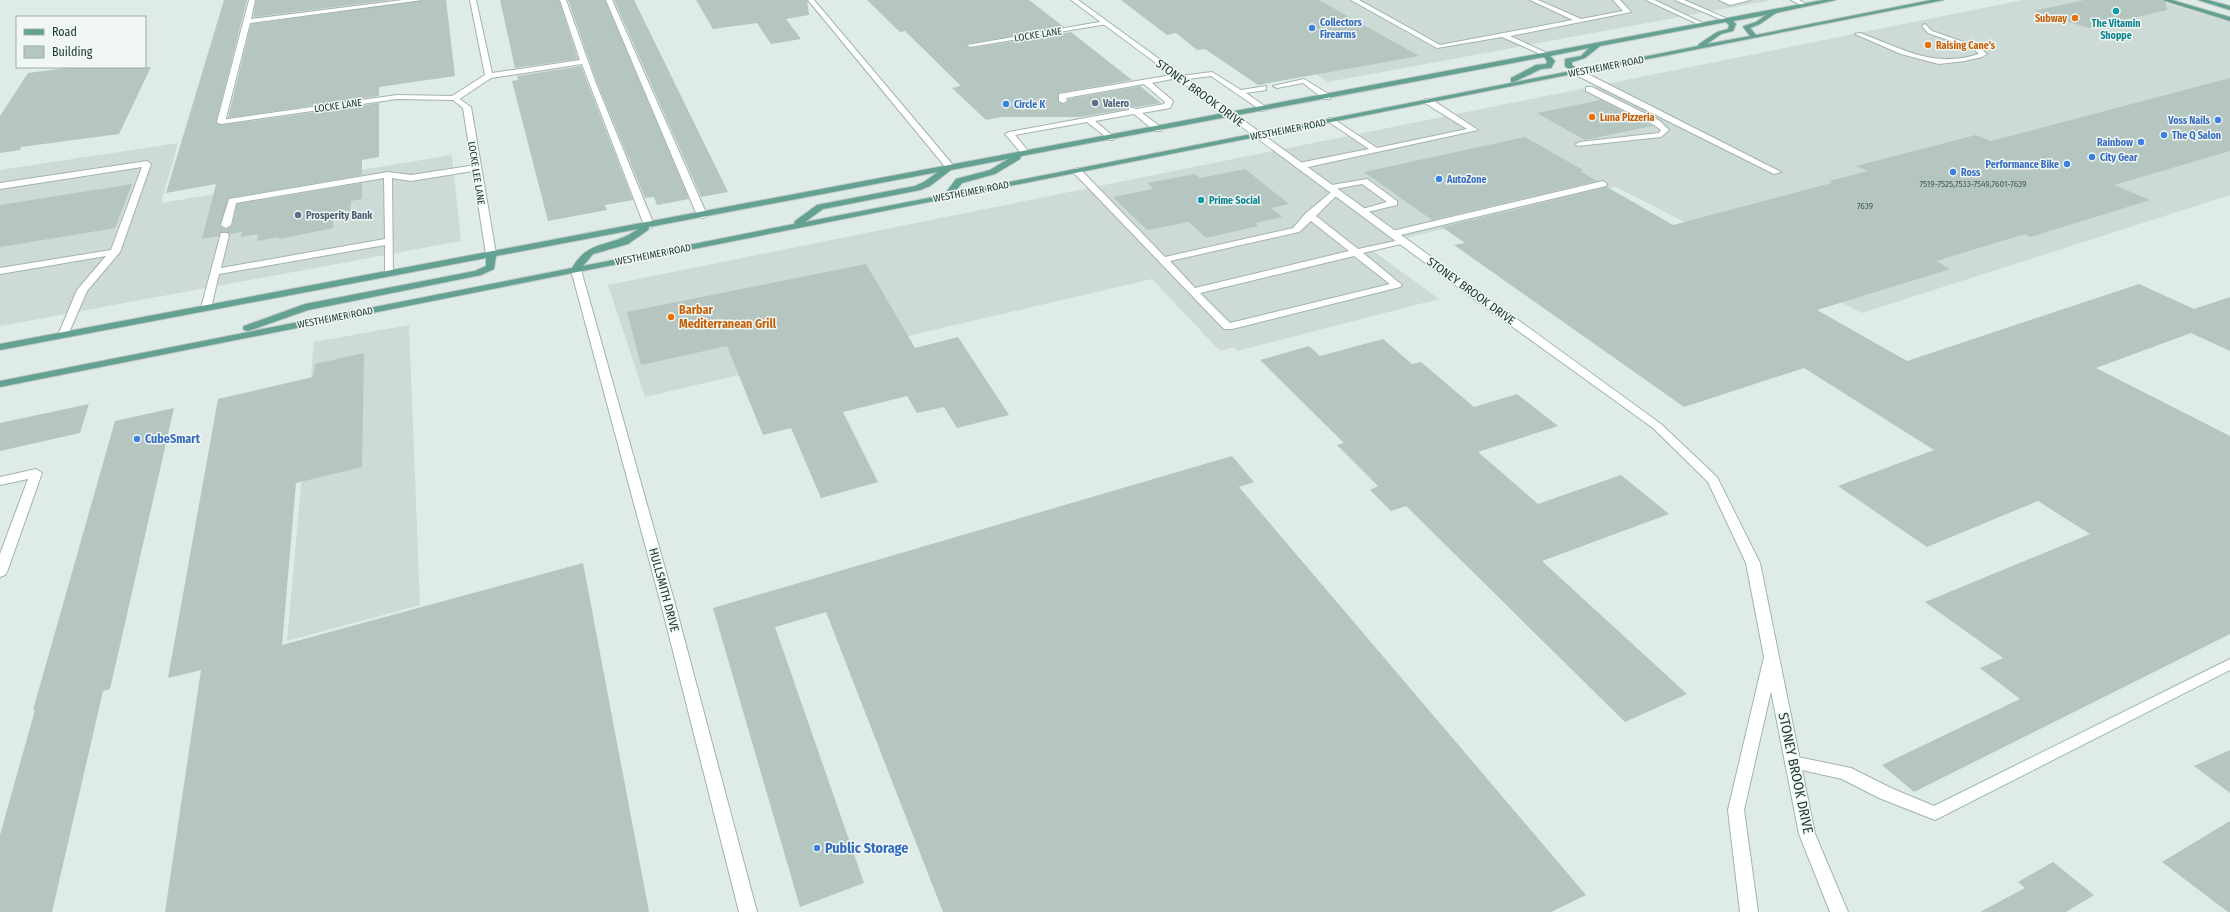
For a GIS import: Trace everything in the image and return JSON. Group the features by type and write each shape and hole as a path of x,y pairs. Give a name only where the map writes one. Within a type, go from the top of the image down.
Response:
{"main road":[{"name":"WESTHEIMER ROAD","path":"0,347 702,215 1025,152 1110,138 1265,109 1597,44 1833,0"},
{"name":"WESTHEIMER ROAD","path":"0,384 1941,0"},
{"path":"2165,0 2230,19"},
{"path":"2202,0 2230,8"},
{"path":"1754,37 1746,27 1758,24 1775,11"},
{"path":"1697,48 1719,33 1731,30 1733,24 1727,20"},
{"path":"1577,72 1569,66 1568,61 1583,57 1597,44"},
{"path":"1500,87 1539,67 1548,66 1551,61 1545,54"},
{"path":"947,196 959,181 975,175 992,172 1025,152"},
{"path":"794,226 820,207 917,188 927,184 950,167"},
{"path":"576,270 582,256 596,249 623,243 649,225"},
{"path":"213,341 305,307 478,273 491,267 491,254"}],"street":[{"path":"252,0 247,22 419,0"},
{"path":"474,0 489,76"},
{"path":"563,0 584,62 644,209 649,225"},
{"path":"609,0 702,215"},
{"path":"811,0 950,167"},
{"name":"STONEY BROOK DRIVE","path":"1074,0 1392,234 1657,426 1713,480 1753,563 1807,834 1839,912"},
{"path":"1354,0 1439,47 1628,12 1616,0"},
{"path":"1533,0 1580,21"},
{"path":"1649,0 1704,25"},
{"path":"1678,0 1727,20"},
{"path":"1722,0 1730,3 1734,1 1747,0"},
{"path":"1794,0 1805,5"},
{"name":"LOCKE LANE","path":"247,22 221,122 398,96 455,98"},
{"name":"LOCKE LANE","path":"970,45 1105,23"},
{"path":"1858,34 1936,62 1949,63 1983,54 1976,48 1930,32 1926,26"},
{"path":"1503,35 1545,54"},
{"path":"455,98 489,76 584,62"},
{"path":"1577,72 1777,172"},
{"path":"1062,101 1062,96 1179,77 1212,74 1242,92 1265,109"},
{"path":"1277,86 1304,81 1327,97"},
{"path":"1025,152 1008,134 1068,120 1089,120 1134,110 1167,106 1169,102 1146,82"},
{"path":"1242,92 1263,88"},
{"path":"1109,89 1116,95"},
{"path":"1588,89 1657,123 1665,130 1661,135"},
{"path":"1082,93 1089,100"},
{"name":"LOCKE LEE LANE","path":"455,98 467,107 491,254"},
{"path":"1299,166 1474,130 1428,101"},
{"path":"1134,110 1158,129"},
{"path":"1089,120 1110,138"},
{"path":"1332,120 1375,150"},
{"path":"1580,144 1693,130"},
{"path":"0,186 147,164 115,252 82,290 63,335"},
{"path":"226,225 232,201 388,175 411,178 476,168"},
{"path":"1077,171 1228,327 1397,285 1309,215"},
{"path":"388,175 390,274"},
{"path":"1163,260 1296,230 1332,190 1364,181 1394,203 1362,212"},
{"path":"1392,234 1603,184"},
{"path":"206,308 224,235"},
{"path":"215,272 389,241"},
{"path":"1193,292 1402,241"},
{"path":"0,271 115,252"},
{"name":"HULLSMITH DRIVE","path":"576,270 668,604 748,912"},
{"path":"0,481 36,473 0,572"},
{"name":"STONEY BROOK DRIVE","path":"1749,912 1736,810 1772,653"},
{"path":"1793,762 1845,773 1886,793 1936,813 2230,664"}],"shaded area":[{"path":"1200,0 1772,0 1328,82"},
{"path":"2023,0 2155,0 2230,22 2230,195 1862,313 1616,187 1368,247 1439,299 1237,351 1234,347 1220,351 1152,279 645,397 608,285"},
{"path":"178,143 161,203 452,155 461,241 0,326 0,170"},
{"path":"409,325 420,605 287,641 314,342"}],"building":[{"path":"224,0 247,0 216,123 221,125 379,103 379,157 362,160 362,175 229,198 220,226 225,229 232,226 237,204 362,183 362,199 351,201 350,217 333,220 333,228 279,239 279,237 257,241 258,234 241,237 242,232 230,234 227,232 220,232 219,236 202,239 216,184 166,193"},
{"path":"256,0 391,0 253,17"},
{"path":"423,0 446,0 455,76 379,87 379,96 228,118 251,24"},
{"path":"500,0 559,0 578,59 515,68"},
{"path":"568,0 605,0 689,199 657,205 654,197 645,198 596,80"},
{"path":"614,0 634,0 728,192 701,197"},
{"path":"696,0 807,0 809,15 786,19 801,39 771,44 757,23 713,29"},
{"path":"867,0 1029,0 1064,27 967,44 966,46 970,48 1071,32 1132,80 1059,93 1058,102 1064,104 1068,102 1068,99 1140,86 1161,103 1137,107 1129,106 1128,109 1080,117 1002,117 986,120 952,88 961,86 905,31 900,32"},
{"path":"1121,0 1319,0 1419,56 1258,85 1205,49 1197,50 1176,33 1167,35"},
{"path":"2084,0 2161,0 2166,3 2167,10 2089,28 2034,11"},
{"path":"581,66 633,200 605,205 607,210 548,221 512,81 518,80 517,76"},
{"path":"151,67 119,134 21,147 20,150 0,153 0,116 28,73 67,68"},
{"path":"2230,78 2230,151 2114,185 2150,200 2030,237 2025,234 1936,261 1950,269 1817,310 1907,361 2139,284 2194,309 2230,297 2230,351 2191,333 2096,368 2230,436 2230,634 1914,792 1882,765 2020,699 1980,668 2003,658 1925,602 2090,534 2038,501 1927,547 1838,486 1934,450 1804,368 1684,407 1454,245 1465,243 1442,227 1607,187 1673,225 1832,183 1829,181 1868,171 1856,166 1976,135 1991,141"},
{"path":"1601,100 1652,126 1585,140 1537,113"},
{"path":"1525,137 1583,170 1580,171 1597,181 1432,220 1364,172"},
{"name":"Prime Social","path":"1245,169 1289,204 1271,208 1282,217 1255,223 1258,226 1206,238 1189,222 1147,230 1113,197 1153,189 1148,183 1195,174 1200,178"},
{"path":"132,184 115,228 0,247 0,205"},
{"path":"866,264 915,348 958,337 1009,415 957,428 944,407 917,413 907,396 843,412 878,482 821,498 791,428 763,435 727,346 641,365 627,312"},
{"path":"1383,339 1412,364 1421,362 1474,407 1517,394 1558,426 1478,452 1538,504 1621,475 1669,514 1542,561 1687,694 1625,722 1406,506 1391,511 1370,490 1378,486 1337,445 1344,443 1260,360 1309,346 1320,356"},
{"path":"364,353 362,467 296,483 282,645 583,563 649,912 165,912 201,670 168,678 218,399 313,377 315,364"},
{"path":"89,404 80,433 0,451 0,423"},
{"path":"174,408 110,689 103,691 52,912 0,912 0,835 35,710 33,710 115,421"},
{"path":"1232,456 1254,482 1239,487 1586,895 1551,912 943,912 826,612 775,627 864,883 800,907 713,608"},
{"path":"2230,750 2230,793 2194,766"},
{"path":"2230,821 2230,912 2228,912 2162,862"},
{"path":"2053,862 2094,895 2066,912 1980,912 2025,888 2018,882"}],"place":[{"name":"The Vitamin Shoppe","path":"2116,11"},
{"name":"Subway","path":"2075,18"},
{"name":"Collectors Firearms","path":"1312,28"},
{"name":"Raising Cane's","path":"1928,45"},
{"name":"Valero","path":"1095,103"},
{"name":"Circle K","path":"1006,104"},
{"name":"Luna Pizzeria","path":"1592,117"},
{"name":"Voss Nails","path":"2218,120"},
{"name":"The Q Salon","path":"2164,135"},
{"name":"Rainbow","path":"2141,142"},
{"name":"City Gear","path":"2092,157"},
{"name":"Performance Bike","path":"2067,164"},
{"name":"Ross","path":"1953,172"},
{"name":"AutoZone","path":"1439,179"},
{"name":"Prime Social","path":"1201,200"},
{"name":"Prosperity Bank","path":"298,215"},
{"name":"Barbar Mediterranean Grill","path":"671,317"},
{"name":"CubeSmart","path":"137,439"},
{"name":"Public Storage","path":"817,848"}]}
